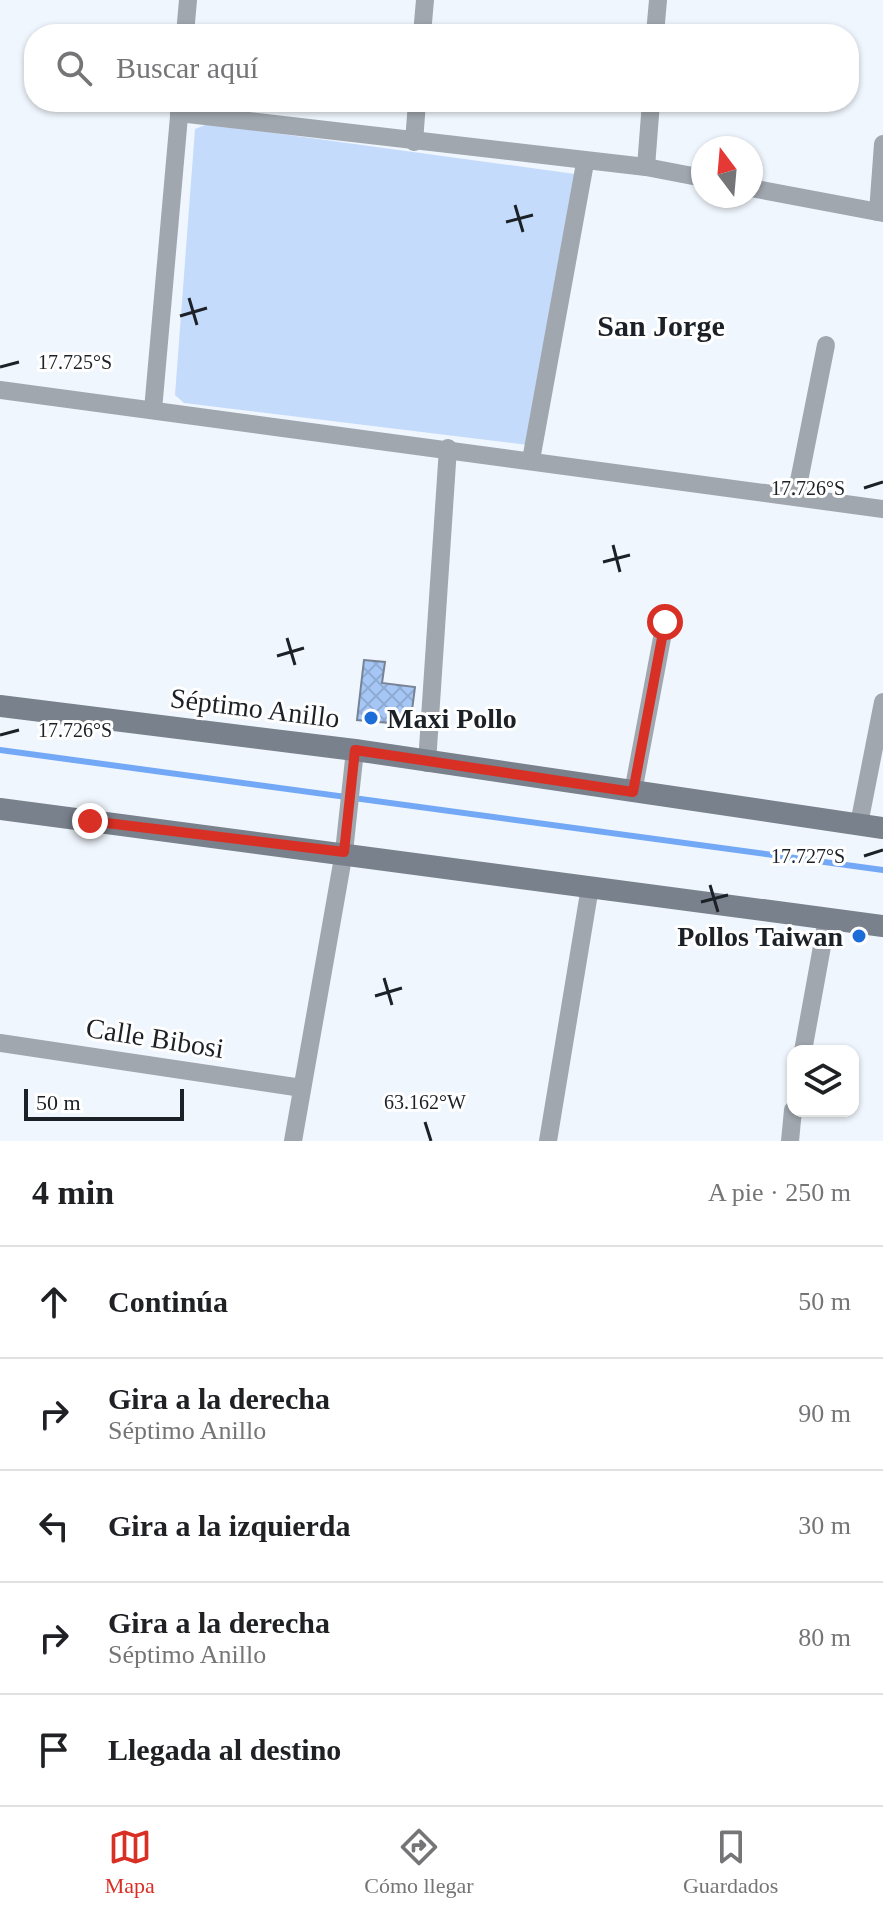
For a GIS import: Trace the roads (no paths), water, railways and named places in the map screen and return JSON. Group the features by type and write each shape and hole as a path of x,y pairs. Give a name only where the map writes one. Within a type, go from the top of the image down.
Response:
{"main road":[{"name":"Séptimo Anillo","path":"0,706 355,750 883,828"},
{"path":"0,809 344,852 883,926"}],"street":[{"path":"186,24 188,0"},
{"path":"423,24 425,0"},
{"path":"656,24 658,0"},
{"path":"153,410 180,112"},
{"path":"208,112 414,142 585,163 646,167 691,176"},
{"path":"414,142 416,112"},
{"path":"646,167 650,112"},
{"path":"763,190 880,213 883,144"},
{"path":"531,460 585,163"},
{"path":"796,496 826,345"},
{"path":"0,390 883,509"},
{"path":"427,763 448,448"},
{"path":"633,792 665,622"},
{"path":"859,824 883,702"},
{"path":"293,1141 344,852 355,750"},
{"path":"548,1141 590,887"},
{"path":"804,1045 827,919"},
{"name":"Calle Bibosi","path":"0,1043 302,1088"},
{"path":"790,1141 792,1117"}],"waterway":[{"path":"0,750 883,870"}],"place":[{"name":"Maxi Pollo","path":"371,718"},
{"name":"Pollos Taiwan","path":"859,936"}],"district":[{"name":"San Jorge","path":"661,325"}]}
